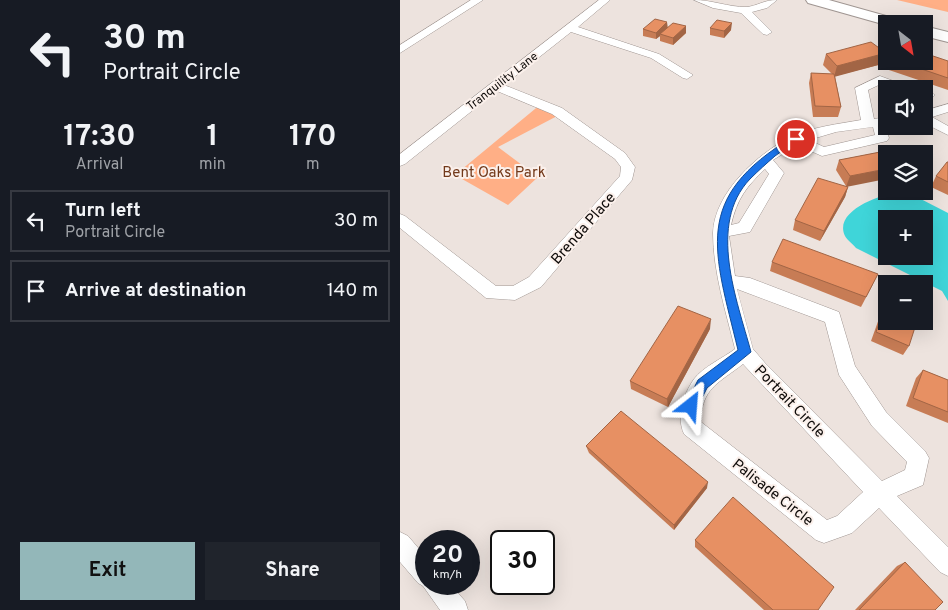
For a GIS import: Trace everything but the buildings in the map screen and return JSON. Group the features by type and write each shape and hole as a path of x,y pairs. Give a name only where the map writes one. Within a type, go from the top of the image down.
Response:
{"street":[{"path":"400,50 478,0"},
{"name":"Tranquility Lane","path":"400,161 605,0"},
{"path":"699,0 729,9 743,10 758,8 772,0"},
{"path":"814,0 878,18"},
{"path":"743,10 767,32"},
{"path":"570,28 655,56 687,75"},
{"path":"933,33 948,37"},
{"path":"878,81 861,88 878,122"},
{"name":"Brenda Place","path":"400,220 492,293 516,300 535,282 627,177 628,167 620,156 557,111 495,86"},
{"path":"933,110 948,98"},
{"path":"933,113 948,108"},
{"path":"933,120 948,132"},
{"name":"Portrait Circle","path":"878,122 835,128 796,139 765,160 745,179 729,202 721,232 727,282 744,352 758,369 948,564"},
{"path":"721,232 744,228 749,220 777,173 765,160"},
{"name":"Palisade Circle","path":"727,282 744,283 833,317 846,370 879,419 918,458 915,477 879,493 844,525 824,532 691,427 691,406 702,384 744,352"},
{"path":"400,544 415,562"},
{"path":"443,595 456,610"}],"green space":[{"path":"897,0 948,0 948,12"},
{"name":"Bent Oaks Park","path":"541,104 561,114 498,147 538,177 508,205 455,175"}],"water":[{"path":"878,198 878,200 923,200 948,213 948,301 942,291 933,286 933,275 910,275 890,265 933,265 933,210 878,210 878,259 856,248 845,236 843,227 846,219 852,212"}],"route":[{"path":"691,406 702,384 744,352 736,326 727,282 721,232 729,202 745,179 773,153 796,139"}]}
